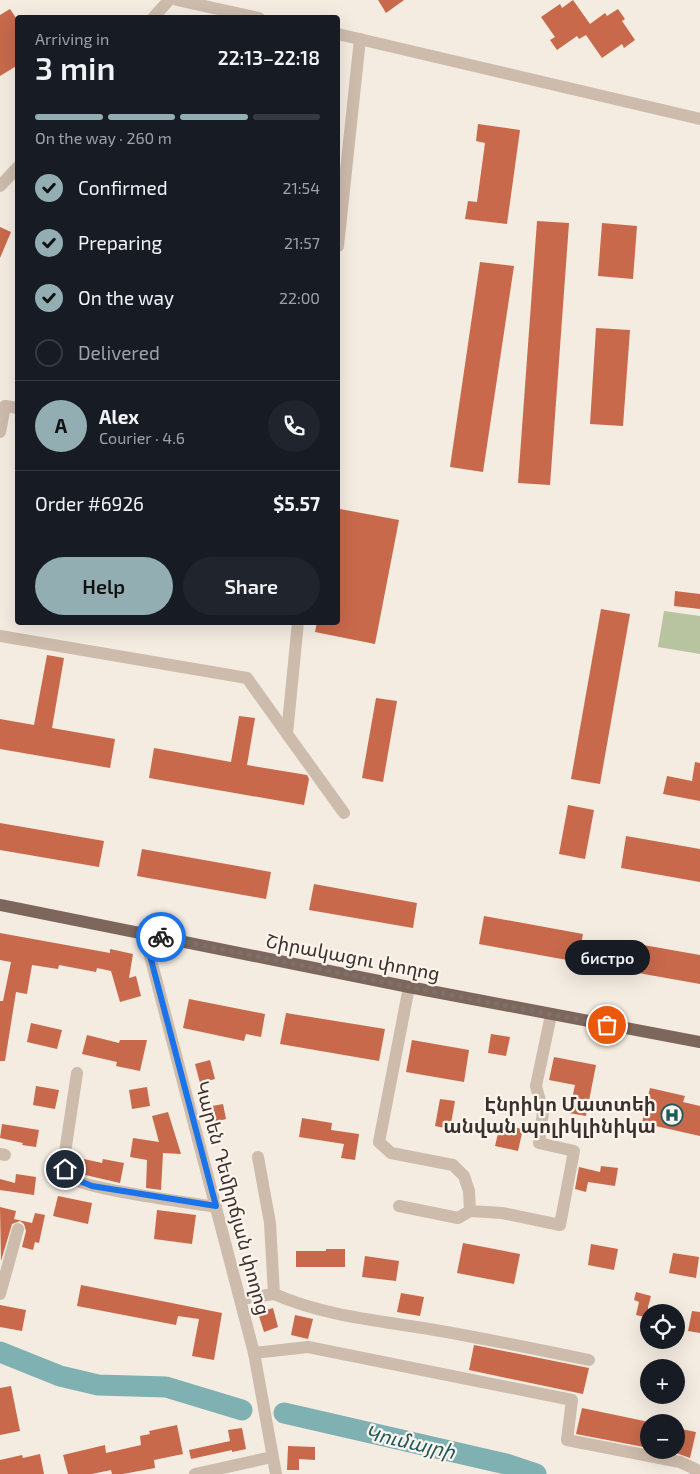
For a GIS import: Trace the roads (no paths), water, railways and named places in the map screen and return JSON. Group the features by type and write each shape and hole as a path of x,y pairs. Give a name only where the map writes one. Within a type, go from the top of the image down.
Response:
{"main road":[{"name":"Շիրակացու փողոց","path":"0,905 551,1015 700,1042"}],"street":[{"path":"156,15 169,0"},
{"path":"177,0 245,15"},
{"path":"340,34 700,119"},
{"path":"340,227 360,39"},
{"path":"0,186 15,170"},
{"path":"0,432 5,406 15,408"},
{"path":"287,734 298,625"},
{"path":"0,636 247,678 344,814"},
{"name":"Կարեն Դեմիրճյան փողոց","path":"144,933 254,1353 276,1474"},
{"path":"409,987 379,1142 391,1153 453,1166 464,1176 469,1191 470,1211"},
{"path":"399,1206 458,1218 470,1211 502,1213 560,1225 574,1152 539,1143 543,1112 536,1086 551,1015"},
{"path":"77,1073 64,1159 65,1169 70,1177 92,1186 216,1206"},
{"path":"258,1157 270,1223 274,1294"},
{"path":"0,1294 18,1229"},
{"path":"240,1299 274,1294 300,1305 353,1318 429,1329 589,1360"},
{"path":"254,1353 308,1347 572,1400 567,1440 680,1462 695,1469 696,1474"},
{"path":"195,1474 272,1457"}],"waterway":[{"path":"0,1352 60,1376 98,1385 166,1387 242,1410"},
{"name":"Կումայրի","path":"284,1413 506,1464 536,1474"}],"place":[{"name":"бистро","path":"607,1025"},
{"name":"Էնրիկո Մատտեի անվան պոլիկլինիկա","path":"672,1115"}]}
